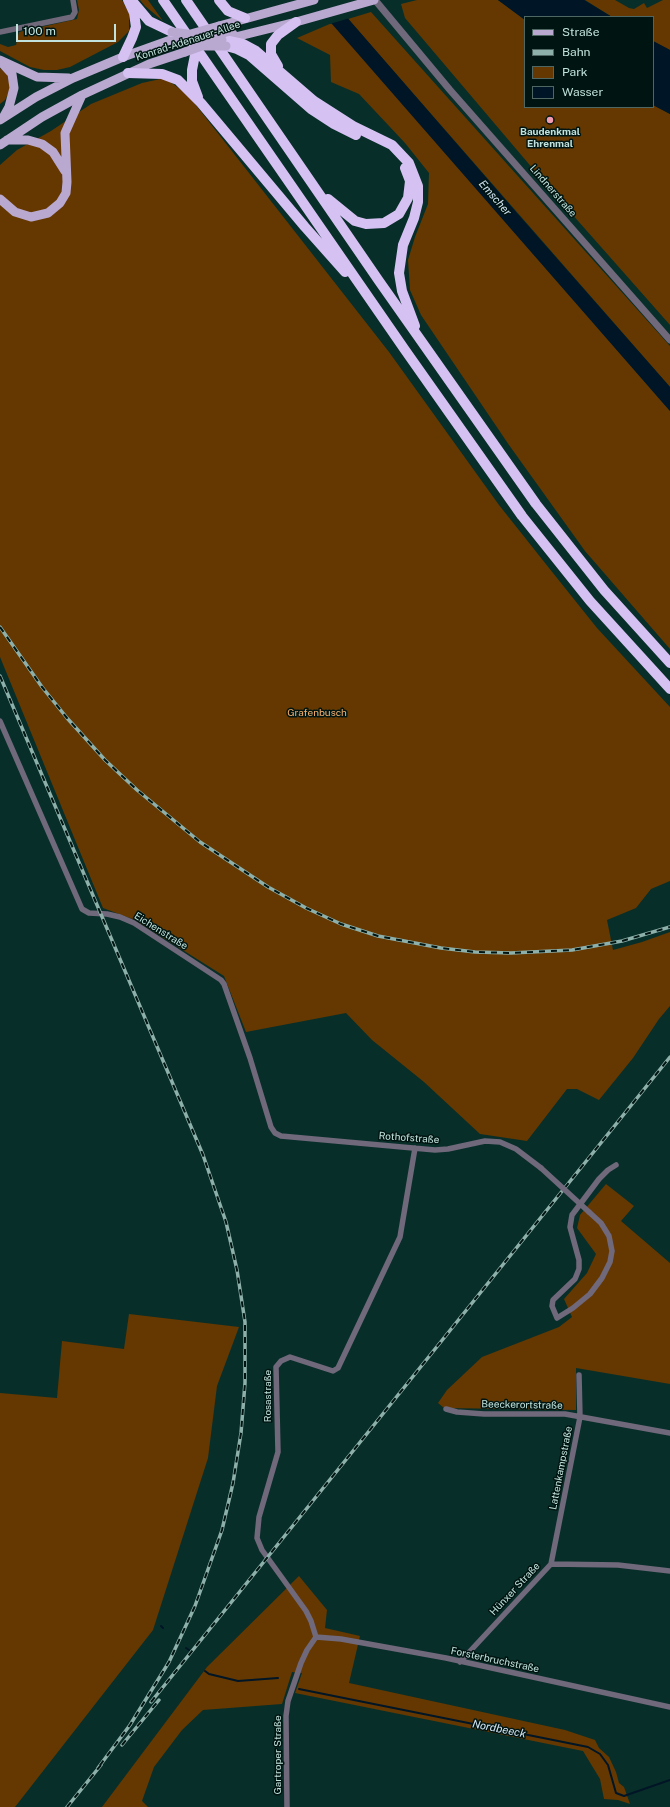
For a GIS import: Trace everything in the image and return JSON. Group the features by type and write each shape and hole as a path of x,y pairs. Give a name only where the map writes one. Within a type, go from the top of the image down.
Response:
{"highway":[{"path":"123,57 136,27 134,13 128,0"},
{"path":"132,0 144,17 172,36"},
{"path":"163,0 364,292 522,516 590,601 670,689"},
{"path":"186,0 503,458 573,552 630,619 670,662"},
{"path":"219,0 228,11 245,18"},
{"path":"286,77 272,58 270,49 273,40 296,22"},
{"path":"201,103 192,81 214,41"},
{"path":"214,41 237,49 254,59 299,99 323,117 390,152 403,164 410,181 410,193 403,209 389,220 378,224 366,224 355,221 317,190"},
{"path":"214,41 239,42 256,51 314,101 353,126 392,145 404,156 413,170 418,186 418,202 414,218 403,245 399,273 402,291 420,339"},
{"path":"128,73 155,73 170,76 178,80 201,103 310,234 364,292"}],"main road":[{"name":"Konrad-Adenauer-Allee","path":"214,41 230,23 314,0"},
{"name":"Konrad-Adenauer-Allee","path":"3,143 54,110 128,73 214,41 296,22 374,0"},
{"name":"Konrad-Adenauer-Allee","path":"1,119 36,97 72,78 172,36 188,34 214,41"},
{"path":"172,36 214,41"},
{"path":"0,60 37,77 72,78"},
{"path":"0,60 12,74 14,88 9,107 1,119"},
{"path":"0,199 20,215 37,217 48,213 57,207 63,198 67,187 65,133 82,95"},
{"path":"3,143 28,140 42,144 53,152 66,172"}],"street":[{"path":"0,32 72,17 75,12 73,0"},
{"name":"Lindnerstraße","path":"374,0 450,90 670,340"},
{"name":"Eichenstraße","path":"0,720 82,909 89,913 107,914 120,917 134,924 221,980 224,984 248,1051 271,1127 275,1133"},
{"name":"Rothofstraße","path":"275,1133 281,1136 443,1150 485,1141 500,1142 516,1149 541,1168 589,1212 601,1223 609,1236 612,1250 610,1262 602,1278 590,1294 574,1308 557,1318 552,1306 553,1300 575,1279 579,1270 579,1260 570,1227 572,1215 599,1179 608,1170 616,1165"},
{"name":"Rosastraße","path":"316,1636 306,1611 262,1550 257,1538 259,1517 278,1452 276,1367 281,1361 290,1357 333,1371 338,1368 400,1237 415,1148"},
{"name":"Lattenkampstraße","path":"551,1564 580,1417 579,1375"},
{"name":"Beeckerortstraße","path":"446,1409 457,1412 484,1414 565,1414 670,1433"},
{"name":"Hünxer Straße","path":"460,1662 551,1564 618,1565 670,1572"},
{"name":"Forsterbruchstraße","path":"316,1636 342,1639 460,1662 670,1708"},
{"name":"Gartroper Straße","path":"287,1807 286,1716 288,1701 301,1662 316,1636"}],"green space":[{"path":"77,0 122,0 129,13 129,31 118,42 70,67 57,70 44,70 30,67 0,51 0,44 8,47 16,45 19,32 77,19 79,10"},
{"path":"140,0 148,0 163,21 145,6"},
{"path":"417,0 498,0 524,19 524,108 654,108 654,106 670,114 670,325 556,196 405,18 401,4"},
{"path":"585,0 615,0 629,8 634,9 644,3 647,8 663,0 670,0 670,50 654,42 654,16 610,16"},
{"path":"371,12 670,346 670,387 348,19"},
{"path":"332,23 670,411 670,649 585,551 509,445 421,315 410,290 408,260 428,204 429,173 405,143 359,94 331,82 330,55 297,38"},
{"path":"0,68 7,74 11,88 5,100 0,104"},
{"name":"Grafenbusch","path":"165,78 188,95 389,352 499,505 597,628 670,707 670,881 651,889 636,908 607,920 613,950 670,932 670,1006 659,1019 633,1058 599,1100 577,1089 567,1089 527,1141 480,1134 424,1082 372,1040 346,1013 246,1032 224,976 135,920 103,908 0,657 0,165 17,150 51,131 91,104 142,83"},
{"path":"606,1184 634,1206 621,1221 670,1263 670,1384 576,1368 576,1410 444,1408 438,1403 447,1390 482,1357 559,1327 572,1317 564,1299 587,1273 596,1254 577,1228 580,1215"},
{"path":"129,1314 239,1327 217,1386 208,1458 153,1630 15,1807 0,1807 0,1393 57,1398 62,1341 124,1349"},
{"path":"299,1576 327,1610 325,1628 360,1636 349,1683 565,1730 595,1740 599,1748 609,1757 619,1783 624,1787 630,1804 618,1800 604,1799 600,1779 583,1751 295,1693 302,1673 292,1672 282,1704 203,1710 182,1730 154,1767 142,1801 148,1807 102,1807 207,1667"}],"water":[{"name":"Emscher","path":"311,0 332,0 670,387 670,411"},
{"path":"498,0 584,0 610,16 524,16 524,19"},
{"path":"654,42 670,50 670,114 654,106"}],"pier":[{"path":"309,0 335,0 350,18 330,24"}],"waterway":[{"name":"Nordbeeck","path":"205,1671 209,1674 238,1681 278,1678"},
{"name":"Nordbeeck","path":"299,1689 588,1747 600,1754 608,1765 616,1793 624,1796 670,1780"}],"railway":[{"path":"0,627 42,687 67,718 105,760 137,790 200,842 268,887 306,908 341,924 378,936 441,948 475,952 511,953 572,950 622,941 670,927"},
{"path":"0,676 203,1155 226,1222 237,1270 245,1322 245,1383 241,1433 233,1483 222,1530 195,1606 169,1662 130,1725 98,1768"},
{"path":"151,1702 670,1057"},
{"path":"122,1745 159,1700"},
{"path":"67,1807 101,1765"}],"place":[{"name":"Baudenkmal Ehrenmal","path":"550,120"}]}
